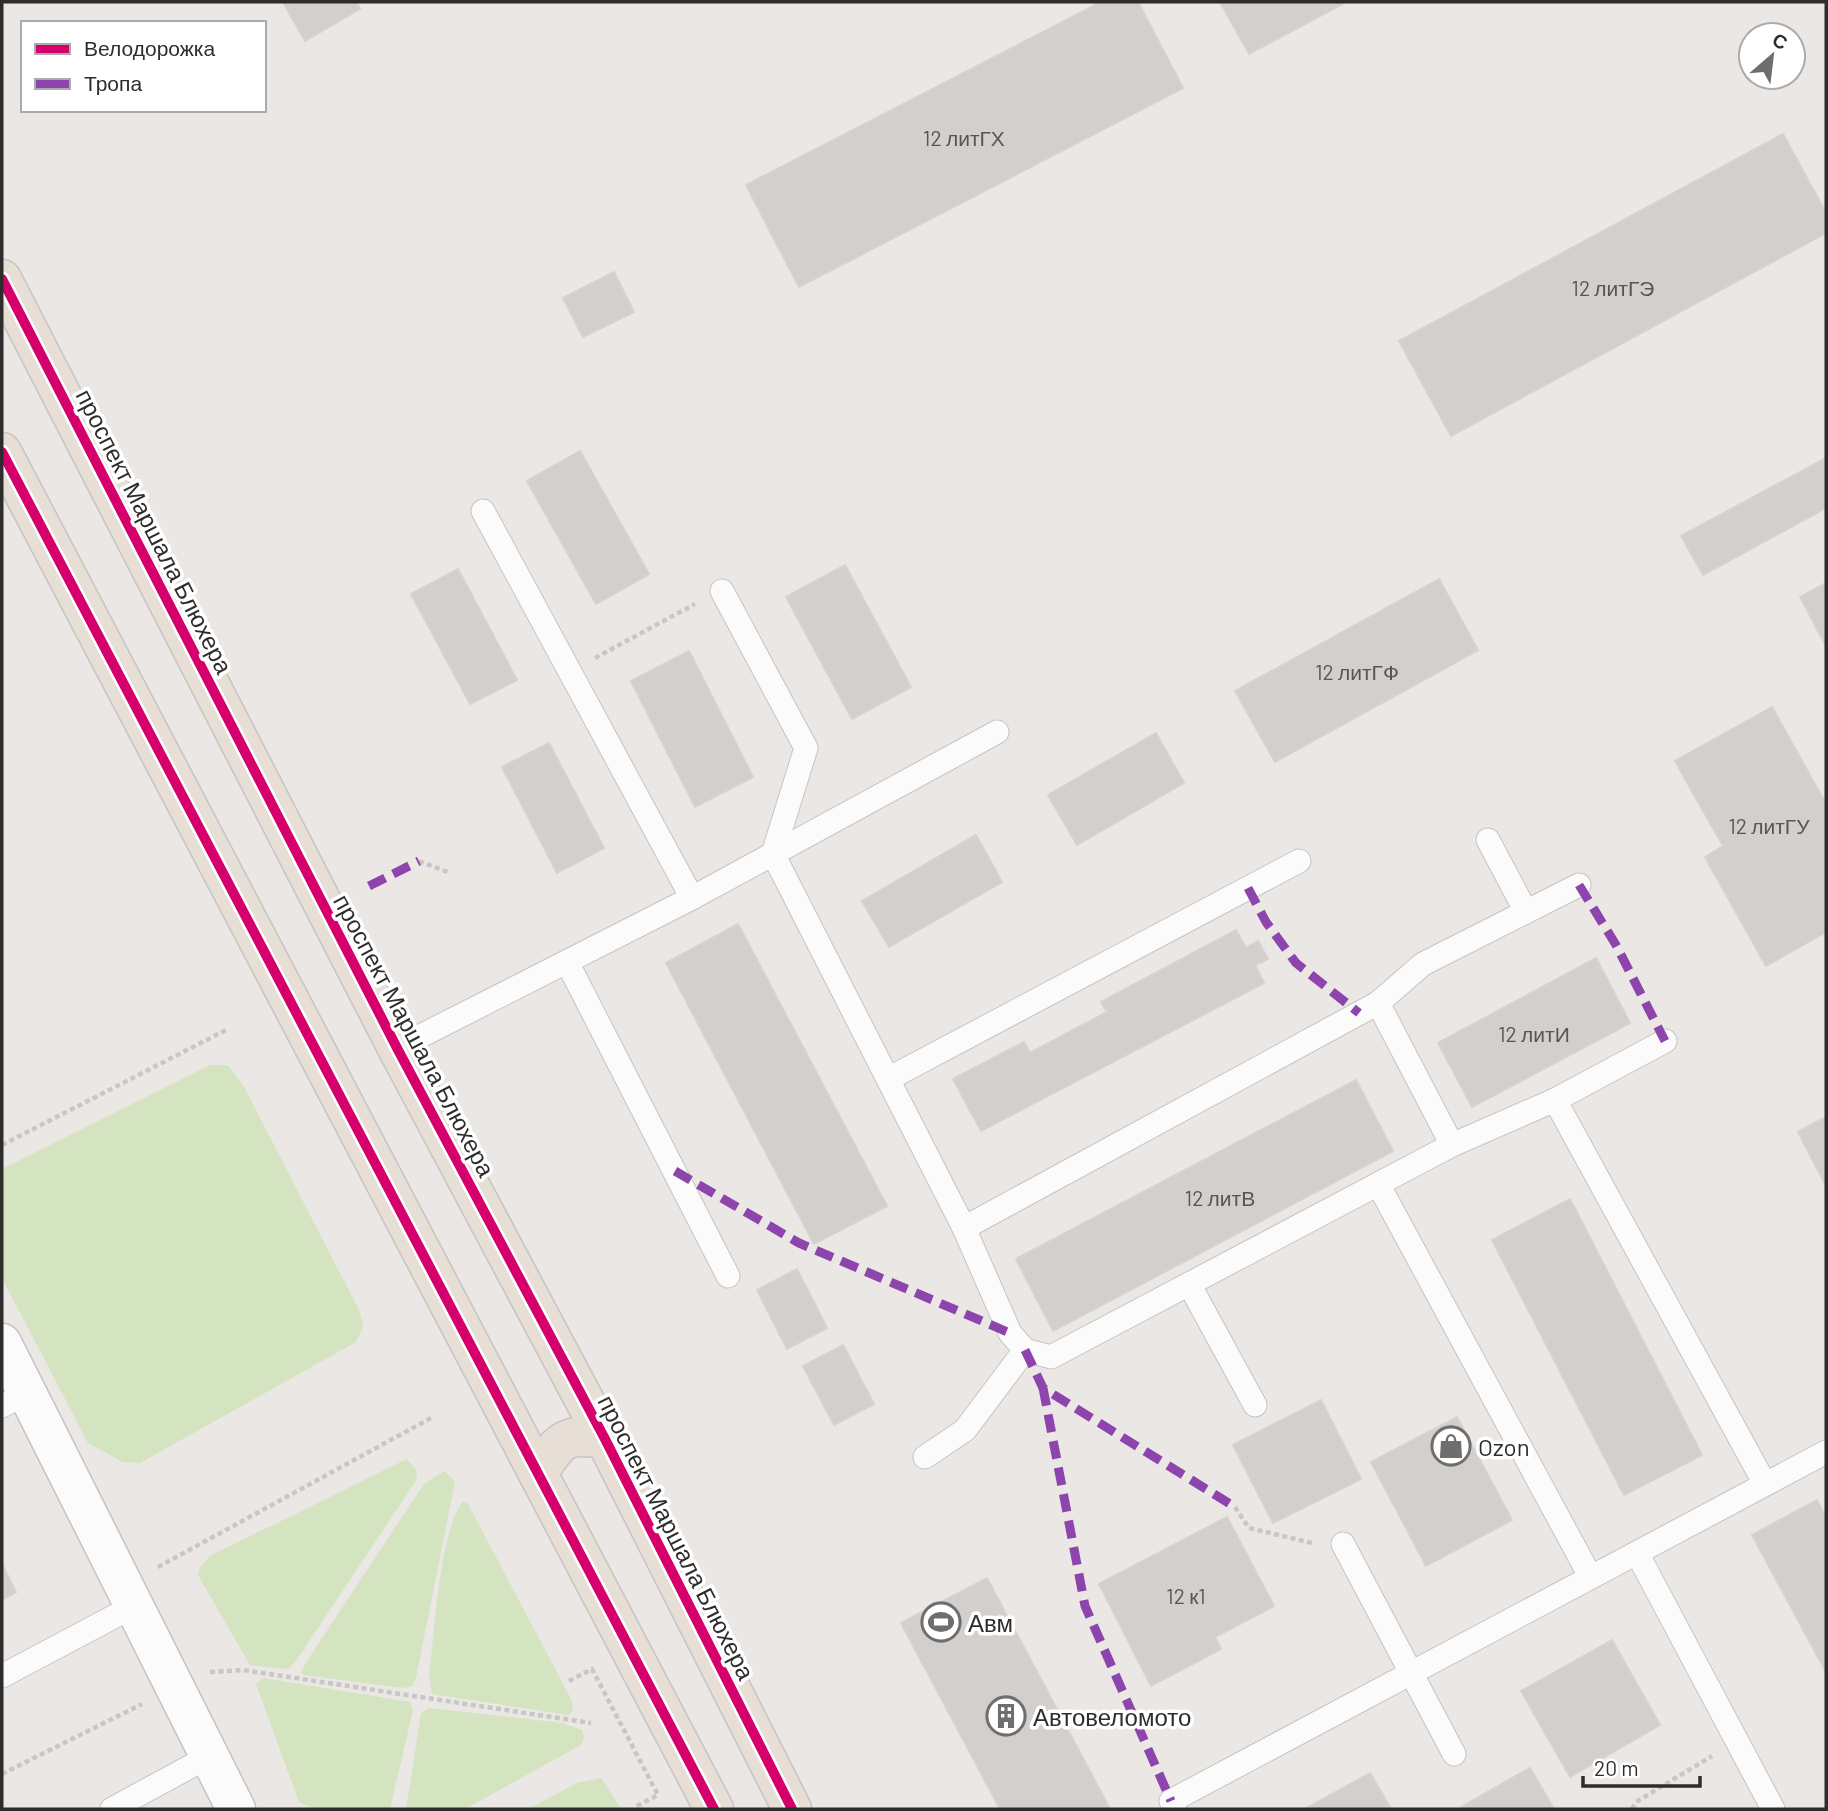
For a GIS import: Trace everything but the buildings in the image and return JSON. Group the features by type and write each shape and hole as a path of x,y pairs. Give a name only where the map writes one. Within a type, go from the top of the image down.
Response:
{"main road":[{"name":"проспект Маршала Блюхера","path":"2,279 397,1048 605,1439 792,1809"},
{"path":"2,452 713,1809"},
{"path":"538,1473 556,1447 575,1435 605,1439"}],"street":[{"path":"2,1343 14,1400 129,1596 232,1802 268,1809"}],"lane":[{"path":"483,511 692,898"},
{"path":"722,591 806,748 773,854 964,1228 1010,1333 1025,1350 1051,1357 1452,1145 1555,1100 1665,1041"},
{"path":"397,1048 692,898 997,732"},
{"path":"1488,839 1527,912"},
{"path":"888,1079 1299,861"},
{"path":"964,1228 1378,1003 1423,964 1579,885"},
{"path":"567,962 729,1276"},
{"path":"1378,1003 1452,1145"},
{"path":"1555,1100 1765,1484"},
{"path":"1378,1184 1590,1576"},
{"path":"1189,1284 1255,1405"},
{"path":"925,1457 965,1430 1025,1350"},
{"path":"1175,1809 1171,1801 1826,1452"},
{"path":"1343,1544 1454,1754"},
{"path":"1637,1553 1773,1809"},
{"path":"2,1675 129,1596"},
{"path":"112,1809 208,1757"}],"path":[{"path":"570,671 722,591"},
{"path":"419,862 450,873"},
{"path":"2,1145 228,1029"},
{"path":"129,1596 431,1418"},
{"path":"1235,1507 1249,1528 1300,1543 1343,1544"},
{"path":"569,1681 592,1669 658,1795 635,1807"},
{"path":"2,1774 205,1673 243,1670 591,1723"},
{"path":"1632,1809 1636,1802 1737,1741"}],"green space":[{"path":"210,1065 228,1065 243,1085 360,1312 363,1327 356,1342 140,1463 123,1462 88,1443 2,1278 2,1169"},
{"path":"407,1459 416,1469 417,1479 296,1661 288,1669 250,1665 198,1575 200,1567 210,1556"},
{"path":"444,1471 455,1481 416,1678 412,1686 403,1688 304,1675 301,1672 307,1661 424,1484"},
{"path":"463,1501 468,1504 572,1701 573,1710 569,1715 432,1694 429,1675 443,1559 448,1535"},
{"path":"263,1678 410,1702 413,1710 390,1809 315,1809 299,1802 256,1684"},
{"path":"429,1708 563,1723 582,1730 584,1738 581,1745 465,1809 406,1809 421,1713"},
{"path":"601,1778 621,1809 528,1809 577,1783"}],"marked path":[{"path":"369,886 419,861"},
{"path":"1579,885 1616,945 1665,1041"},
{"path":"1248,888 1266,922 1296,963 1359,1013"},
{"path":"675,1171 799,1243 1010,1333"},
{"path":"1025,1350 1043,1388 1235,1507"},
{"path":"1043,1388 1085,1606 1171,1801"}],"cycle path":[{"path":"2,279 397,1048 605,1439 792,1809"},
{"path":"2,452 714,1809"}],"place":[{"name":"Ozon","path":"1451,1446"},
{"name":"Авм","path":"941,1622"},
{"name":"Автовеломото","path":"1006,1716"}]}
